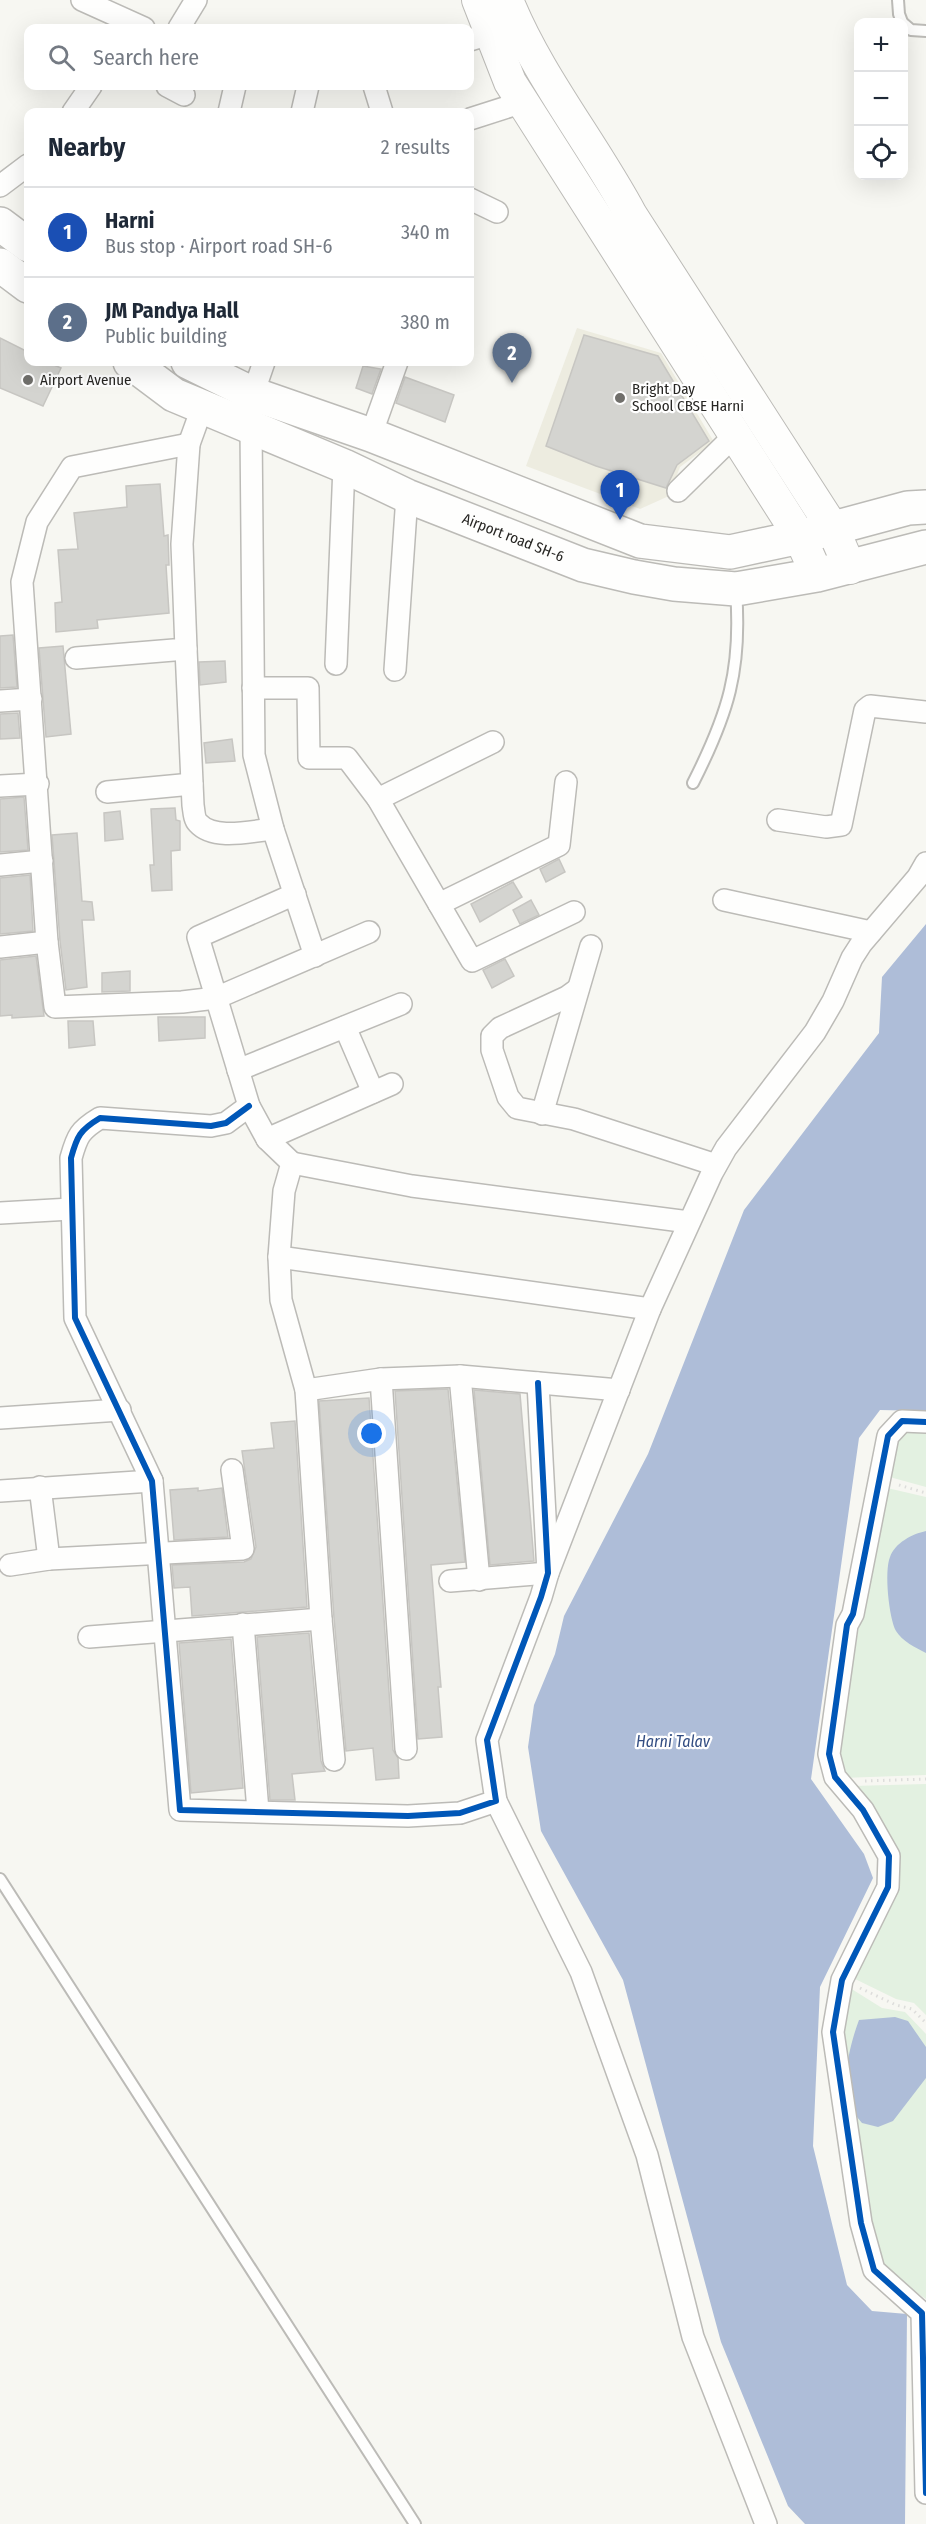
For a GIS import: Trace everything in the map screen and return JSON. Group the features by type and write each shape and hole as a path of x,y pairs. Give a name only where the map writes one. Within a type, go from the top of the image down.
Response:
{"main road":[{"path":"0,224 24,242"},
{"path":"1,267 24,283"},
{"name":"Airport road SH-6","path":"135,366 174,395 202,408 344,466 407,496 583,565 674,584 736,589 850,568 926,547"},
{"path":"196,366 253,394 371,435 640,541 730,552 800,537 908,508 926,507"},
{"path":"583,565 599,525"}],"street":[{"path":"82,0 129,24"},
{"path":"181,24 196,0"},
{"path":"478,0 480,37 800,537 817,575"},
{"path":"507,0 570,118 611,178 631,215 832,527 850,568"},
{"path":"79,108 89,90"},
{"path":"230,108 235,90"},
{"path":"303,108 307,90"},
{"path":"375,90 381,108"},
{"path":"474,118 523,102"},
{"path":"0,186 24,168"},
{"path":"474,201 497,212"},
{"path":"253,394 263,366"},
{"path":"371,435 396,366"},
{"path":"202,408 189,444 182,544 192,784 196,822 207,831 220,833 273,829"},
{"path":"251,427 254,755 273,829 315,956"},
{"path":"678,491 735,435"},
{"path":"189,444 72,467 37,522 22,582 38,784 47,942 54,1007 182,1002 216,998 369,932"},
{"path":"336,664 344,466"},
{"path":"395,670 407,496"},
{"path":"76,658 186,649"},
{"path":"253,688 308,688 309,758 347,758 378,799 472,961 574,912"},
{"path":"0,701 31,699"},
{"path":"778,820 826,827 842,825 866,710 870,706 926,712"},
{"path":"378,799 493,742"},
{"path":"439,904 532,866 559,845 566,782"},
{"path":"0,786 38,784"},
{"path":"106,792 192,784"},
{"path":"0,864 42,861"},
{"path":"766,2524 693,2337 647,2155 581,1972 496,1801 487,1740 541,1598 548,1573 650,1309 716,1165 726,1148 815,1032 852,958 918,877 926,863"},
{"path":"295,894 198,937 249,1106 267,1139 292,1163 412,1186 689,1222"},
{"path":"724,900 871,932"},
{"path":"0,947 47,942"},
{"path":"542,1114 591,946"},
{"path":"578,989 567,997 500,1028 492,1036 492,1050 508,1097 517,1108 574,1119 716,1165"},
{"path":"238,1070 401,1004"},
{"path":"267,1139 382,1088 345,1027"},
{"path":"249,1106 226,1123 211,1126 100,1118 86,1126 76,1137 71,1158 75,1318 152,1480 180,1810 408,1816 460,1813 496,1801"},
{"path":"292,1163 284,1191 279,1257 281,1300 306,1390 321,1619 334,1760"},
{"path":"0,1213 71,1209"},
{"path":"279,1257 650,1309"},
{"path":"306,1390 381,1379 460,1376 619,1390"},
{"path":"460,1376 479,1580"},
{"path":"381,1379 406,1749"},
{"path":"537,1383 548,1573"},
{"path":"0,1418 120,1410"},
{"path":"926,1422 902,1421 888,1436 853,1614 847,1625 829,1754 835,1777 863,1810 889,1856 888,1887 842,1980 833,2032 861,2223 874,2270 922,2313 926,2493"},
{"path":"10,1565 49,1559 243,1549 232,1470"},
{"path":"0,1491 152,1480"},
{"path":"40,1487 49,1559"},
{"path":"450,1581 548,1573"},
{"path":"89,1637 321,1619"},
{"path":"243,1624 258,1811"}],"lane":[{"path":"898,0 901,18"},
{"path":"908,27 911,30 926,31"},
{"path":"693,783 711,748 729,699 738,653 736,589"},
{"path":"0,1879 415,2524"}],"path":[{"path":"880,1480 926,1493"},
{"path":"839,1782 926,1779"},
{"path":"842,1980 896,2005 912,2008 926,2023"}],"shaded area":[{"name":"Bright Day School CBSE Harni","path":"577,328 661,353 714,442 680,467 669,496 640,509 526,466"}],"green space":[{"path":"901,1432 926,1433 926,1487 886,1476 895,1437"},
{"path":"883,1487 926,1497 926,1775 842,1778 836,1761"},
{"path":"926,1784 926,2015 914,2003 896,1999 851,1977 895,1888 852,1786"},
{"path":"850,1988 882,2008 905,2012 926,2034 926,2299 879,2268 837,2034"}],"water":[{"name":"Harni Talav","path":"926,924 926,1411 880,1410 859,1438 811,1779 864,1854 873,1878 820,1987 813,2146 847,2285 872,2311 907,2314 905,2524 805,2524 788,2506 721,2342 623,1980 541,1831 528,1747 534,1705 555,1654 564,1616 648,1454 744,1210 879,1033 882,977"},
{"path":"926,1531 926,1653 905,1641 896,1631 891,1616 887,1583 888,1564 892,1552 905,1540"},
{"path":"895,2017 908,2021 926,2047 926,2078 893,2121 878,2127 862,2123 852,2110 846,2087 846,2075 852,2040 859,2020"}],"building":[{"name":"Bright Day School CBSE Harni","path":"584,335 658,356 709,441 677,465 666,488 596,466 546,446"},
{"name":"Airport Avenue","path":"0,338 24,350 24,366 61,368 43,406 0,388"},
{"path":"363,366 381,369 372,394 356,388"},
{"path":"405,377 454,395 445,422 396,403"},
{"path":"160,484 164,536 168,535 169,565 166,565 169,613 97,620 98,628 56,632 55,603 62,602 58,550 78,549 74,513 127,507 126,486"},
{"path":"13,635 17,687 0,688 0,636"},
{"path":"63,646 71,734 46,737 39,648"},
{"path":"225,661 226,682 200,685 199,662"},
{"path":"18,713 20,738 0,739 0,714"},
{"path":"232,739 235,761 206,763 204,743"},
{"path":"24,797 28,850 0,852 0,799"},
{"path":"175,808 176,820 180,821 180,850 171,851 172,890 152,891 150,865 154,865 151,809"},
{"path":"120,811 123,839 105,841 104,813"},
{"path":"77,833 82,901 92,902 94,920 82,920 87,987 66,990 52,835"},
{"path":"559,859 565,872 546,882 540,869"},
{"path":"30,875 33,931 0,934 0,878"},
{"path":"513,882 522,897 480,922 471,904"},
{"path":"531,900 539,915 520,924 513,910"},
{"path":"36,956 44,1016 12,1018 12,1015 0,1016 0,960"},
{"path":"505,959 514,976 492,988 483,970"},
{"path":"130,971 130,991 102,992 102,973"},
{"path":"158,1017 205,1017 205,1038 159,1041"},
{"path":"68,1021 93,1021 95,1045 69,1048"},
{"path":"448,1389 465,1562 431,1565 441,1687 438,1687 442,1737 418,1739 395,1391"},
{"path":"474,1390 520,1394 534,1561 490,1565"},
{"path":"369,1398 393,1750 398,1758 399,1778 376,1780 373,1748 346,1751 319,1401"},
{"path":"295,1421 307,1607 192,1616 190,1587 174,1588 172,1565 244,1562 251,1559 256,1547 242,1451 274,1448 271,1423"},
{"path":"198,1488 198,1491 222,1488 228,1537 174,1540 170,1490"},
{"path":"309,1633 321,1761 325,1771 292,1774 295,1800 270,1800 257,1637"},
{"path":"231,1639 243,1788 191,1793 179,1643"}],"cycle path":[{"path":"249,1106 226,1123 211,1126 100,1118 80,1134 71,1158 75,1318 152,1481 180,1810 408,1816 460,1813 496,1801 487,1740 548,1573 538,1383"},
{"path":"926,1422 902,1421 888,1436 853,1614 847,1625 829,1754 835,1777 863,1810 889,1856 888,1887 842,1980 833,2032 861,2223 874,2270 922,2313 926,2493"}],"place":[{"name":"Airport Avenue","path":"28,380"},
{"name":"JM Pandya Hall","path":"512,383"},
{"name":"Bright Day School CBSE Harni","path":"620,398"},
{"name":"Harni","path":"620,520"}]}
